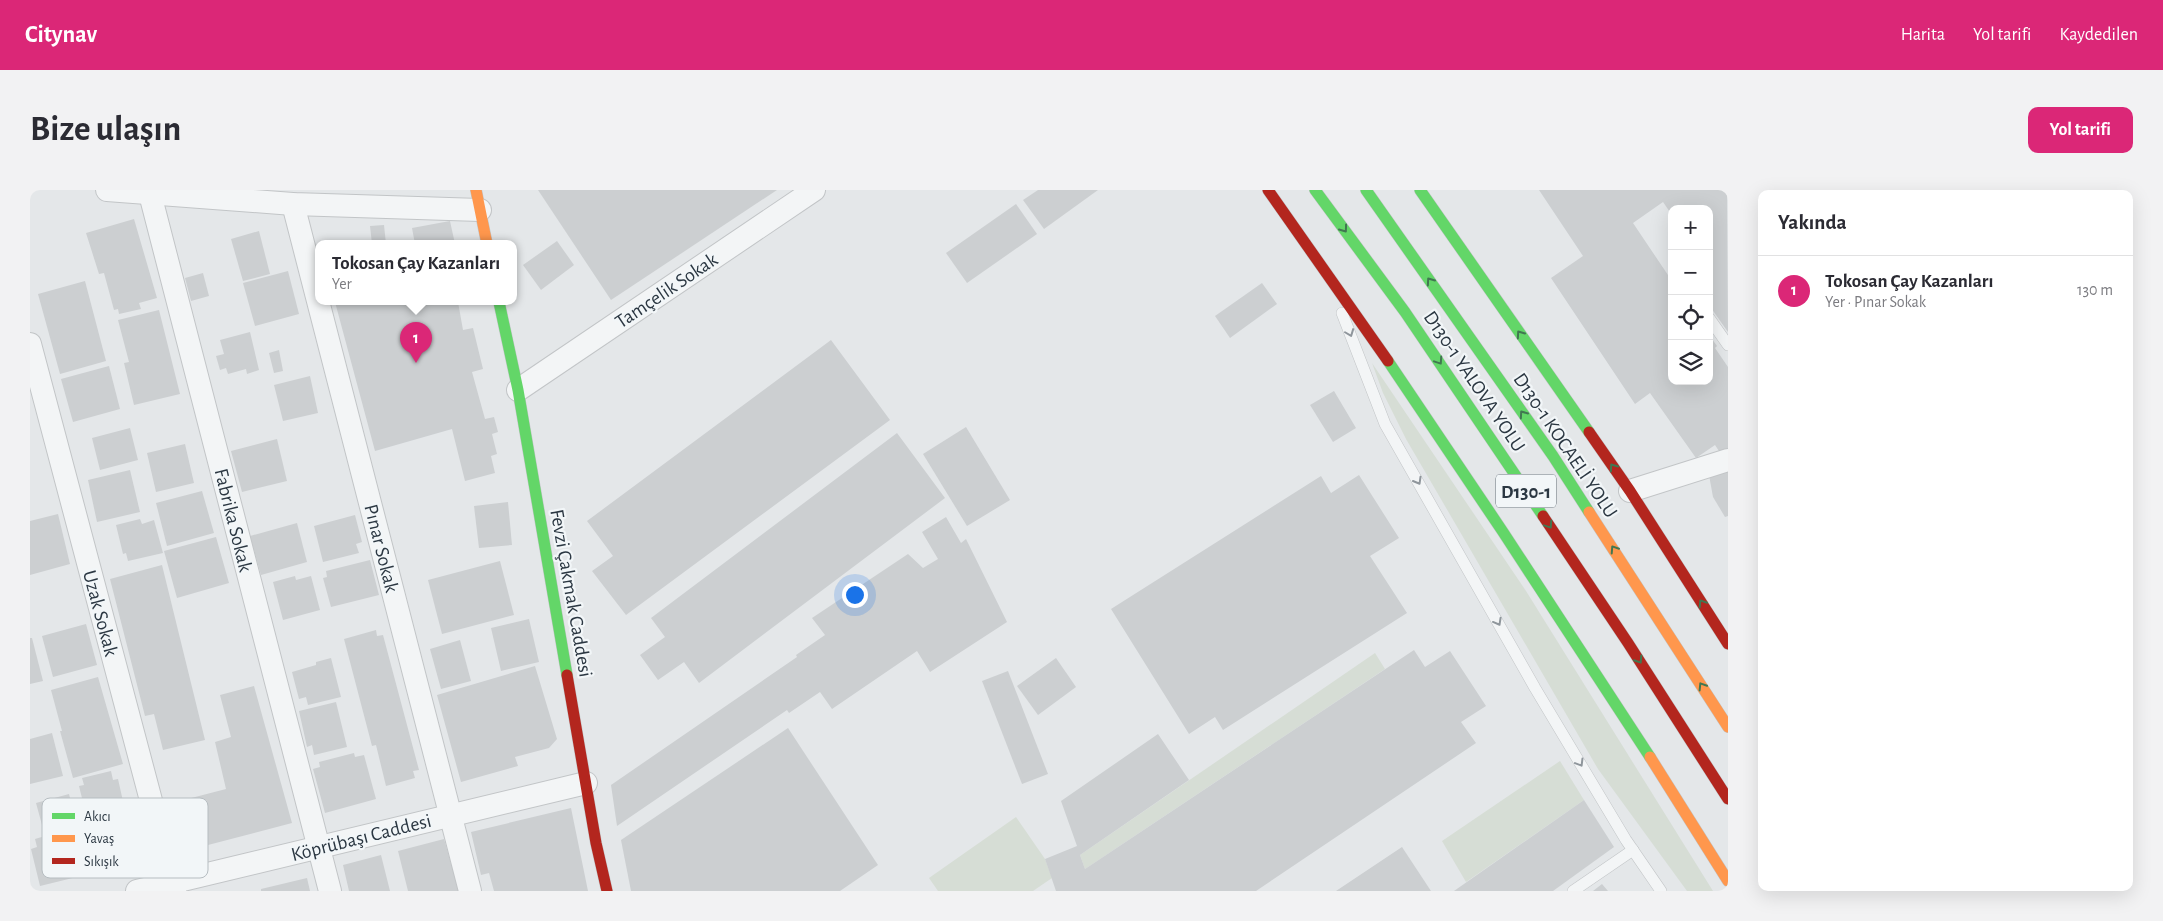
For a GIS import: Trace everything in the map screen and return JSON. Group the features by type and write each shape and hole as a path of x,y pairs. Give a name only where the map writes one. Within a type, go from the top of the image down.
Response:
{"main road":[{"path":"1268,190 1534,576 1728,881"},
{"name":"D130-1 YALOVA YOLU","path":"1315,190 1405,312 1623,634 1728,799"},
{"name":"D130-1 KOCAELİ YOLU","path":"1366,190 1553,456 1728,727"},
{"path":"1420,190 1630,491 1728,644"},
{"path":"478,200 486,240"},
{"name":"Fevzi Çakmak Caddesi","path":"500,305 518,390 596,843 607,891"}],"street":[{"path":"107,190 293,204 478,200"},
{"name":"Tamçelik Sokak","path":"518,390 814,190"},
{"name":"Fabrika Sokak","path":"150,194 330,891"},
{"name":"Pınar Sokak","path":"293,204 315,289"},
{"name":"Pınar Sokak","path":"319,305 470,891"},
{"name":"Uzak Sokak","path":"30,344 150,798"},
{"path":"1630,491 1728,460"},
{"name":"Köprübaşı Caddesi","path":"208,877 319,847 586,783"},
{"name":"Köprübaşı Caddesi","path":"137,891 173,887 206,878"}],"lane":[{"path":"1326,272 1385,424 1535,688 1633,850 1661,891"},
{"path":"1713,324 1728,345"},
{"path":"1573,891 1633,850"}],"shaded area":[{"path":"1372,363 1526,591 1713,891 1687,891 1598,769 1406,439 1383,393"},
{"path":"1375,653 1385,669 1085,869 1080,855"},
{"path":"1560,761 1584,800 1466,882 1442,841"},
{"path":"1016,817 1045,859 1052,878 1033,891 938,891 929,878"}],"building":[{"path":"538,190 777,190 611,300"},
{"path":"1038,190 1098,190 1044,229 1023,200"},
{"path":"1539,190 1727,190 1728,332 1713,311 1713,205 1668,205 1668,209 1663,202 1633,223 1668,275 1668,385 1713,385 1713,340 1717,346 1715,348 1728,367 1728,452 1721,454 1715,445 1696,458 1650,393 1635,404 1551,278 1583,256"},
{"path":"1016,204 1037,234 967,283 946,253"},
{"path":"134,219 157,298 139,303 141,309 119,314 118,309 114,310 104,273 99,274 86,233"},
{"path":"450,221 454,240 414,240 412,228"},
{"path":"384,225 386,240 372,240 370,226"},
{"path":"259,231 270,274 243,281 231,239"},
{"path":"557,241 574,265 541,290 523,265"},
{"path":"288,271 299,314 255,326 243,283"},
{"path":"203,273 209,296 191,301 185,278"},
{"path":"85,281 106,361 60,374 38,294"},
{"path":"1262,283 1277,304 1230,338 1215,316"},
{"path":"336,305 459,305 463,330 473,328 483,369 472,372 485,419 494,417 498,432 492,434 497,454 491,456 495,473 465,481 452,429 375,451"},
{"path":"159,310 180,394 134,405 124,363 129,362 118,320"},
{"path":"250,332 259,370 247,374 246,369 228,374 226,368 220,370 216,356 224,354 220,340"},
{"path":"831,340 890,420 626,615 592,571 613,556 587,521"},
{"path":"279,350 283,371 274,373 269,353"},
{"path":"109,366 120,409 73,422 61,379"},
{"path":"310,376 318,413 283,421 274,385"},
{"path":"1334,391 1356,428 1333,442 1310,405"},
{"path":"966,427 1010,500 967,526 923,454"},
{"path":"130,428 138,460 100,470 92,438"},
{"path":"897,433 945,498 699,683 684,662 658,680 640,655 665,637 651,618"},
{"path":"277,439 287,481 242,492 231,451"},
{"path":"185,444 194,483 156,492 147,453"},
{"path":"130,470 140,512 97,522 88,480"},
{"path":"1728,470 1728,516 1725,517 1713,497 1709,475"},
{"path":"1359,475 1399,538 1370,556 1407,613 1223,730 1215,717 1189,734 1111,609 1321,476 1331,493"},
{"path":"202,491 214,533 167,546 156,503"},
{"path":"508,502 512,545 479,548 474,506"},
{"path":"58,514 70,564 30,575 30,521"},
{"path":"355,515 362,542 356,544 359,553 323,562 314,526"},
{"path":"946,517 961,543 966,539 1007,622 930,672 917,651 832,709 820,692 789,713 787,710 617,826 611,785 797,657 796,655 825,635 812,618 908,554 923,568 938,559 922,532"},
{"path":"140,519 142,524 154,520 163,553 128,561 126,553 123,554 116,525"},
{"path":"297,523 307,562 261,575 250,536"},
{"path":"216,537 229,583 177,598 164,551"},
{"path":"370,560 379,595 331,607 323,578 327,577 326,571"},
{"path":"500,561 514,615 442,634 428,580"},
{"path":"162,565 205,740 163,750 154,714 145,716 110,579"},
{"path":"295,576 296,580 311,576 320,610 283,620 273,582"},
{"path":"529,619 539,662 501,671 491,628"},
{"path":"86,624 97,665 53,677 42,636"},
{"path":"376,630 377,636 383,635 419,770 413,771 415,778 386,786 376,745 372,746 344,639"},
{"path":"30,638 32,638 43,681 30,684"},
{"path":"460,640 471,681 441,689 430,649"},
{"path":"1414,650 1425,667 1450,651 1486,706 1461,722 1476,743 1256,891 1056,891 1045,859 1077,846 1061,801 1158,734 1189,780 1080,855 1085,869"},
{"path":"331,658 341,697 308,705 306,697 299,699 292,672 316,665 316,662"},
{"path":"1056,658 1076,687 1038,715 1017,686"},
{"path":"535,666 557,739 549,748 515,757 518,766 461,782 437,695"},
{"path":"1008,671 1048,774 1022,784 982,681"},
{"path":"98,677 123,764 73,778 51,690"},
{"path":"254,686 292,823 208,845 208,798 191,798 226,789 215,742 231,737 220,695"},
{"path":"336,702 347,747 314,755 312,745 307,747 299,711"},
{"path":"788,728 878,865 840,891 631,891 621,840"},
{"path":"52,733 63,776 30,784 30,739"},
{"path":"354,753 355,757 364,755 376,799 325,813 313,769 320,767 319,762"},
{"path":"111,771 113,780 118,779 122,798 82,798 79,786 84,785 82,778"},
{"path":"69,794 70,798 54,798"},
{"path":"1584,800 1614,847 1553,891 1454,891"},
{"path":"42,801 42,825 36,803"},
{"path":"571,808 588,891 494,891 489,873 481,875 471,832"},
{"path":"42,837 42,878 73,878 40,886 31,849 37,847 35,839"},
{"path":"444,839 459,891 408,891 398,851"},
{"path":"1402,847 1431,891 1336,891"},
{"path":"381,855 390,891 349,891 343,865"},
{"path":"307,878 310,891 261,891 261,889"},
{"path":"1602,884 1608,891 1593,891"}],"traffic: fast":[{"path":"1315,190 1405,312 1543,516"},
{"path":"1366,190 1553,456 1589,512"},
{"path":"1420,190 1589,432"},
{"path":"500,305 518,390 567,675"},
{"path":"1388,361 1503,532 1650,757"}],"traffic: slow":[{"path":"476,190 486,240"},
{"path":"1589,512 1728,727"},
{"path":"1650,757 1728,881"}],"traffic: jam":[{"path":"1268,190 1388,361"},
{"path":"1589,432 1630,491 1728,644"},
{"path":"1543,516 1628,643 1728,799"},
{"path":"567,675 596,843 607,891"}],"place":[{"name":"Tokosan Çay Kazanları","path":"416,363"}]}
